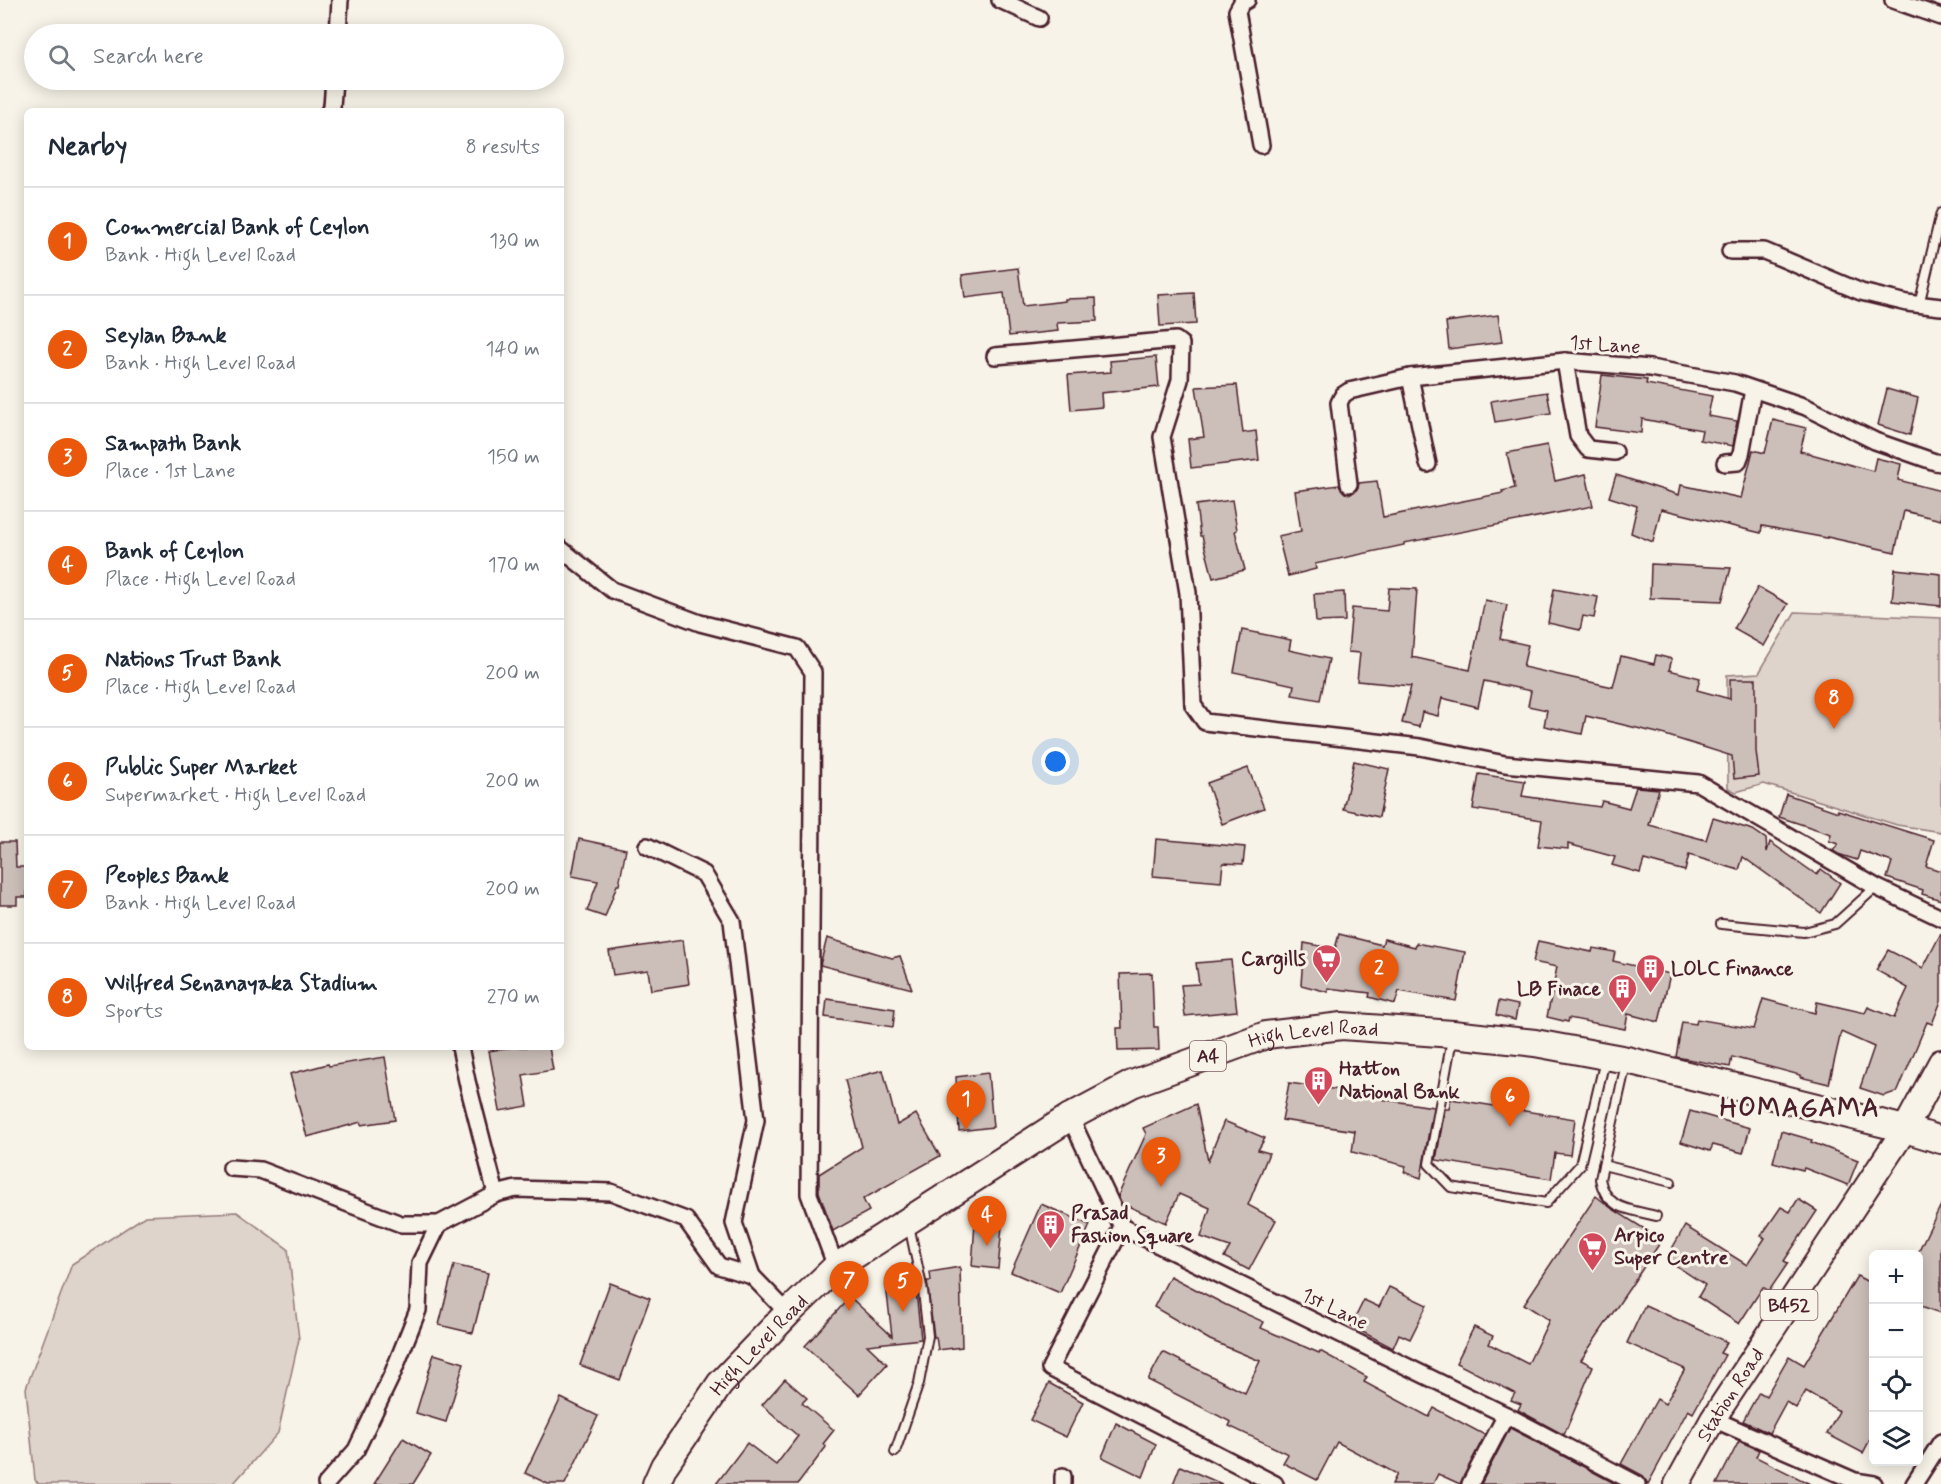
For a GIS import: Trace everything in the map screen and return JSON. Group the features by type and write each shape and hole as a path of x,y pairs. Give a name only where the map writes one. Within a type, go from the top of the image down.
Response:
{"highway":[{"name":"High Level Road","path":"656,1484 664,1466 720,1384 836,1267 1070,1116 1132,1084 1266,1035 1342,1026 1535,1043 1617,1058 1905,1129 1941,1140"}],"main road":[{"name":"B452","path":"1905,1129 1941,1062"},
{"name":"Station Road","path":"1677,1484 1713,1419 1905,1129"}],"street":[{"path":"339,24 340,0"},
{"path":"1000,0 1039,18"},
{"path":"1247,0 1242,2 1237,11 1261,145"},
{"path":"1893,0 1941,17"},
{"path":"331,108 333,90"},
{"path":"1730,251 1764,251 1861,292 1919,305 1941,307"},
{"path":"995,356 1176,340 1181,344 1180,380 1162,437 1188,593 1193,705 1205,722 1420,747 1506,764 1698,783 1876,887 1941,918"},
{"path":"1565,361 1578,436 1588,449 1615,453"},
{"name":"1st Lane","path":"1349,484 1340,403 1343,395 1349,391 1410,377 1565,361 1650,368 1735,383 1806,407 1875,441 1941,463"},
{"path":"1410,377 1428,464"},
{"path":"1725,463 1738,462 1742,454 1753,390"},
{"path":"564,551 612,590 700,623 796,648 813,672 809,1194 836,1267"},
{"path":"647,846 704,874 732,921 756,1120 734,1223 752,1276 788,1313"},
{"path":"461,1050 496,1194"},
{"path":"1070,1116 1122,1227 1050,1368 1275,1484"},
{"path":"231,1168 260,1170 401,1224 439,1224 496,1194 516,1189 611,1192 686,1220 719,1266 752,1276"},
{"path":"326,1484 356,1450 392,1375 417,1310 420,1263 439,1224"},
{"name":"1st Lane","path":"1122,1227 1506,1415 1637,1484"},
{"path":"1470,1484 1506,1415"},
{"path":"1713,1419 1855,1481 1874,1484"},
{"path":"1914,1484 1941,1442"}],"lane":[{"path":"1919,305 1941,213"},
{"path":"1721,924 1804,932 1835,924 1876,887"},
{"path":"1453,1034 1429,1164 1451,1187 1546,1203 1580,1165 1617,1058"},
{"path":"1617,1058 1600,1179 1602,1192 1608,1200 1621,1207 1656,1216"},
{"path":"1603,1165 1671,1182"},
{"path":"895,1452 919,1383 927,1336 922,1291 909,1221"}],"shaded area":[{"path":"1795,612 1941,618 1941,832 1897,825 1764,784 1736,792 1728,788 1727,675 1759,673"},
{"path":"237,1212 288,1249 299,1339 278,1433 233,1484 39,1484 35,1480 26,1388 72,1264 145,1216"}],"building":[{"path":"1018,268 1023,306 1065,301 1065,299 1096,298 1097,321 1057,323 1058,331 1009,336 1004,293 965,298 962,275"},
{"path":"1194,293 1196,324 1160,326 1158,295"},
{"path":"1498,315 1502,342 1449,349 1446,322"},
{"path":"1156,357 1159,387 1101,393 1102,407 1071,410 1068,375 1111,372 1110,361"},
{"path":"1602,375 1647,380 1646,384 1712,396 1708,416 1737,421 1733,446 1700,440 1702,430 1642,419 1641,433 1595,427"},
{"path":"1237,385 1243,433 1256,431 1259,460 1191,468 1188,439 1204,437 1196,387"},
{"path":"1887,389 1918,398 1910,435 1878,425"},
{"path":"1547,392 1551,413 1495,422 1491,401"},
{"path":"1773,420 1806,428 1800,451 1873,471 1876,458 1901,464 1898,480 1941,491 1941,520 1904,511 1895,552 1762,526 1761,533 1661,509 1653,542 1631,533 1637,506 1609,497 1616,475 1679,495 1681,485 1741,498 1753,450 1765,453"},
{"path":"1547,445 1555,481 1586,474 1593,506 1404,543 1404,545 1315,564 1316,569 1288,576 1278,536 1301,531 1295,491 1339,485 1345,493 1351,494 1358,488 1359,483 1377,481 1383,517 1503,493 1502,491 1515,488 1507,453"},
{"path":"1232,500 1237,530 1235,531 1245,570 1213,578 1202,536 1200,536 1196,505"},
{"path":"1651,564 1731,568 1722,601 1650,598"},
{"path":"1895,569 1941,574 1941,606 1892,601"},
{"path":"1758,587 1788,604 1764,646 1734,629"},
{"path":"1389,588 1417,589 1412,657 1470,670 1485,600 1507,605 1500,639 1528,645 1523,667 1613,687 1621,656 1654,664 1656,655 1672,659 1669,670 1700,678 1697,690 1730,699 1730,679 1756,679 1756,751 1759,776 1734,779 1732,756 1662,734 1586,716 1582,734 1544,726 1547,710 1528,706 1531,691 1484,681 1478,707 1442,698 1438,716 1422,712 1419,727 1402,723 1411,686 1357,681 1360,653 1348,652 1352,608 1387,611"},
{"path":"1554,589 1598,597 1594,618 1583,616 1580,630 1548,623"},
{"path":"1344,592 1345,621 1316,622 1314,594"},
{"path":"1242,630 1291,640 1289,650 1329,659 1320,700 1292,695 1294,685 1234,672"},
{"path":"1354,761 1389,769 1379,817 1343,809"},
{"path":"1248,768 1264,808 1222,824 1207,783"},
{"path":"1479,774 1525,781 1522,796 1600,807 1602,801 1629,808 1636,787 1659,789 1649,825 1706,840 1713,818 1753,830 1766,839 1767,852 1770,842 1817,875 1821,869 1840,883 1821,913 1743,857 1739,870 1689,855 1685,871 1644,860 1640,873 1612,865 1615,857 1568,844 1568,849 1538,846 1542,820 1473,809"},
{"path":"1786,794 1934,840 1926,866 1941,871 1941,900 1922,894 1923,890 1887,878 1892,862 1860,851 1857,860 1838,854 1833,851 1838,844 1829,841 1831,834 1779,817"},
{"path":"579,839 626,849 619,885 617,885 605,917 587,911 598,881 572,876"},
{"path":"1156,839 1245,847 1243,864 1223,863 1221,882 1153,876"},
{"path":"0,842 15,842 16,867 24,867 24,897 17,897 17,905 0,905"},
{"path":"1941,933 1941,1001 1932,1024 1927,1022 1898,1091 1884,1096 1860,1088 1874,1047 1841,1032 1829,1084 1732,1057 1730,1067 1676,1057 1682,1022 1696,1024 1697,1019 1754,1029 1763,999 1815,1013 1817,1002 1865,1013 1868,1007 1894,1018 1908,988 1876,970 1888,950 1923,968"},
{"path":"1339,934 1382,945 1384,939 1415,947 1416,943 1465,952 1456,1001 1399,991 1395,1004 1369,997 1370,993 1328,988 1328,992 1301,985 1304,943 1335,949"},
{"path":"827,938 892,958 900,956 912,989 820,965"},
{"path":"683,940 689,984 651,990 648,970 613,975 609,951"},
{"path":"1538,941 1592,952 1593,948 1615,952 1613,961 1670,974 1659,1022 1628,1014 1625,1029 1569,1018 1568,1022 1547,1017 1557,967 1533,962"},
{"path":"1231,960 1237,1011 1185,1016 1181,985 1199,984 1196,963"},
{"path":"1152,973 1154,1027 1158,1027 1159,1050 1118,1051 1117,1028 1122,1028 1120,974"},
{"path":"827,999 895,1009 893,1027 825,1017"},
{"path":"1499,1001 1518,1005 1515,1020 1496,1015"},
{"path":"550,1050 553,1070 523,1075 528,1106 500,1111 489,1051"},
{"path":"385,1057 395,1120 361,1125 361,1122 307,1137 290,1074 328,1064 329,1066"},
{"path":"883,1070 897,1125 916,1114 940,1156 863,1199 869,1211 833,1231 819,1192 819,1174 862,1147 845,1080"},
{"path":"988,1073 993,1127 959,1131 956,1077"},
{"path":"1289,1083 1354,1092 1353,1095 1433,1107 1421,1178 1404,1172 1406,1166 1352,1152 1355,1131 1282,1120"},
{"path":"1451,1099 1575,1119 1570,1155 1555,1153 1551,1179 1436,1160 1445,1109 1449,1109"},
{"path":"1196,1104 1208,1161 1224,1121 1265,1138 1258,1150 1269,1153 1248,1205 1276,1220 1249,1270 1224,1257 1230,1247 1201,1237 1210,1208 1179,1194 1166,1223 1121,1203 1118,1196 1146,1134 1143,1128"},
{"path":"1690,1111 1750,1128 1743,1153 1713,1145 1710,1151 1681,1142"},
{"path":"1781,1131 1812,1140 1811,1142 1858,1160 1848,1185 1804,1168 1803,1170 1773,1162"},
{"path":"1596,1196 1662,1240 1581,1360 1593,1366 1564,1435 1518,1410 1521,1404 1511,1400 1515,1393 1456,1363 1474,1327 1493,1336 1489,1344 1528,1364 1549,1320 1524,1304"},
{"path":"1798,1199 1817,1211 1784,1261 1788,1263 1769,1291 1763,1287 1739,1324 1698,1297 1705,1285 1666,1259 1685,1226 1747,1265 1765,1238 1761,1236 1781,1207 1790,1212"},
{"name":"Prasad Fashion Square","path":"1041,1204 1090,1225 1060,1293 1011,1272"},
{"path":"1941,1205 1941,1313 1923,1307 1923,1250 1919,1250"},
{"path":"975,1223 1002,1226 998,1269 972,1266"},
{"path":"454,1265 488,1273 473,1333 439,1325"},
{"path":"960,1267 962,1347 938,1350 936,1337 934,1337 927,1281 931,1281 930,1272"},
{"path":"1170,1276 1264,1322 1261,1328 1319,1353 1320,1351 1367,1377 1364,1382 1429,1417 1434,1408 1485,1435 1460,1484 1438,1474 1433,1484 1392,1484 1397,1474 1337,1442 1317,1480 1283,1463 1288,1454 1229,1426 1231,1422 1148,1380 1163,1352 1245,1393 1260,1361 1210,1340 1154,1307"},
{"path":"1857,1276 1869,1282 1869,1442 1863,1453 1827,1434 1839,1411 1806,1391 1796,1408 1786,1402 1769,1433 1743,1421 1759,1392 1766,1396 1789,1356 1804,1365"},
{"path":"915,1282 921,1339 867,1345 887,1364 859,1395 805,1346 850,1297 892,1336 886,1285"},
{"path":"610,1283 650,1298 620,1380 580,1365"},
{"path":"1389,1287 1427,1305 1410,1339 1399,1334 1393,1348 1351,1326 1364,1300 1379,1307"},
{"path":"1645,1305 1727,1342 1720,1353 1725,1355 1693,1413 1688,1410 1648,1484 1642,1475 1621,1464 1657,1399 1665,1404 1685,1369 1627,1343"},
{"path":"434,1354 464,1363 446,1422 416,1413"},
{"path":"785,1379 807,1398 802,1403 834,1430 823,1444 826,1447 798,1484 716,1484 747,1443 776,1465 798,1436 762,1405"},
{"path":"1049,1383 1083,1402 1066,1437 1030,1420"},
{"path":"561,1398 598,1416 565,1484 548,1484 525,1473"},
{"path":"1116,1423 1156,1444 1143,1477 1102,1457"},
{"path":"1510,1428 1584,1467 1616,1484 1481,1484"},
{"path":"403,1438 431,1455 413,1484 374,1484"},
{"path":"1739,1441 1759,1450 1756,1457 1810,1484 1717,1484"},
{"path":"1180,1466 1222,1484 1173,1484"}],"place":[{"name":"Wilfred Senanayaka Stadium","path":"1834,729"},
{"name":"Cargills","path":"1327,984"},
{"name":"LOLC Finance","path":"1650,994"},
{"name":"Seylan Bank","path":"1379,999"},
{"name":"LB Finace","path":"1622,1014"},
{"name":"Hatton National Bank","path":"1318,1106"},
{"name":"Public Super Market","path":"1510,1127"},
{"name":"Commercial Bank of Ceylon","path":"966,1130"},
{"name":"Sampath Bank","path":"1161,1187"},
{"name":"Bank of Ceylon","path":"987,1246"},
{"name":"Prasad Fashion Square","path":"1050,1250"},
{"name":"Arpico Super Centre","path":"1593,1272"},
{"name":"Peoples Bank","path":"849,1311"},
{"name":"Nations Trust Bank","path":"903,1312"}],"district":[{"name":"HOMAGAMA","path":"1800,1107"}]}
